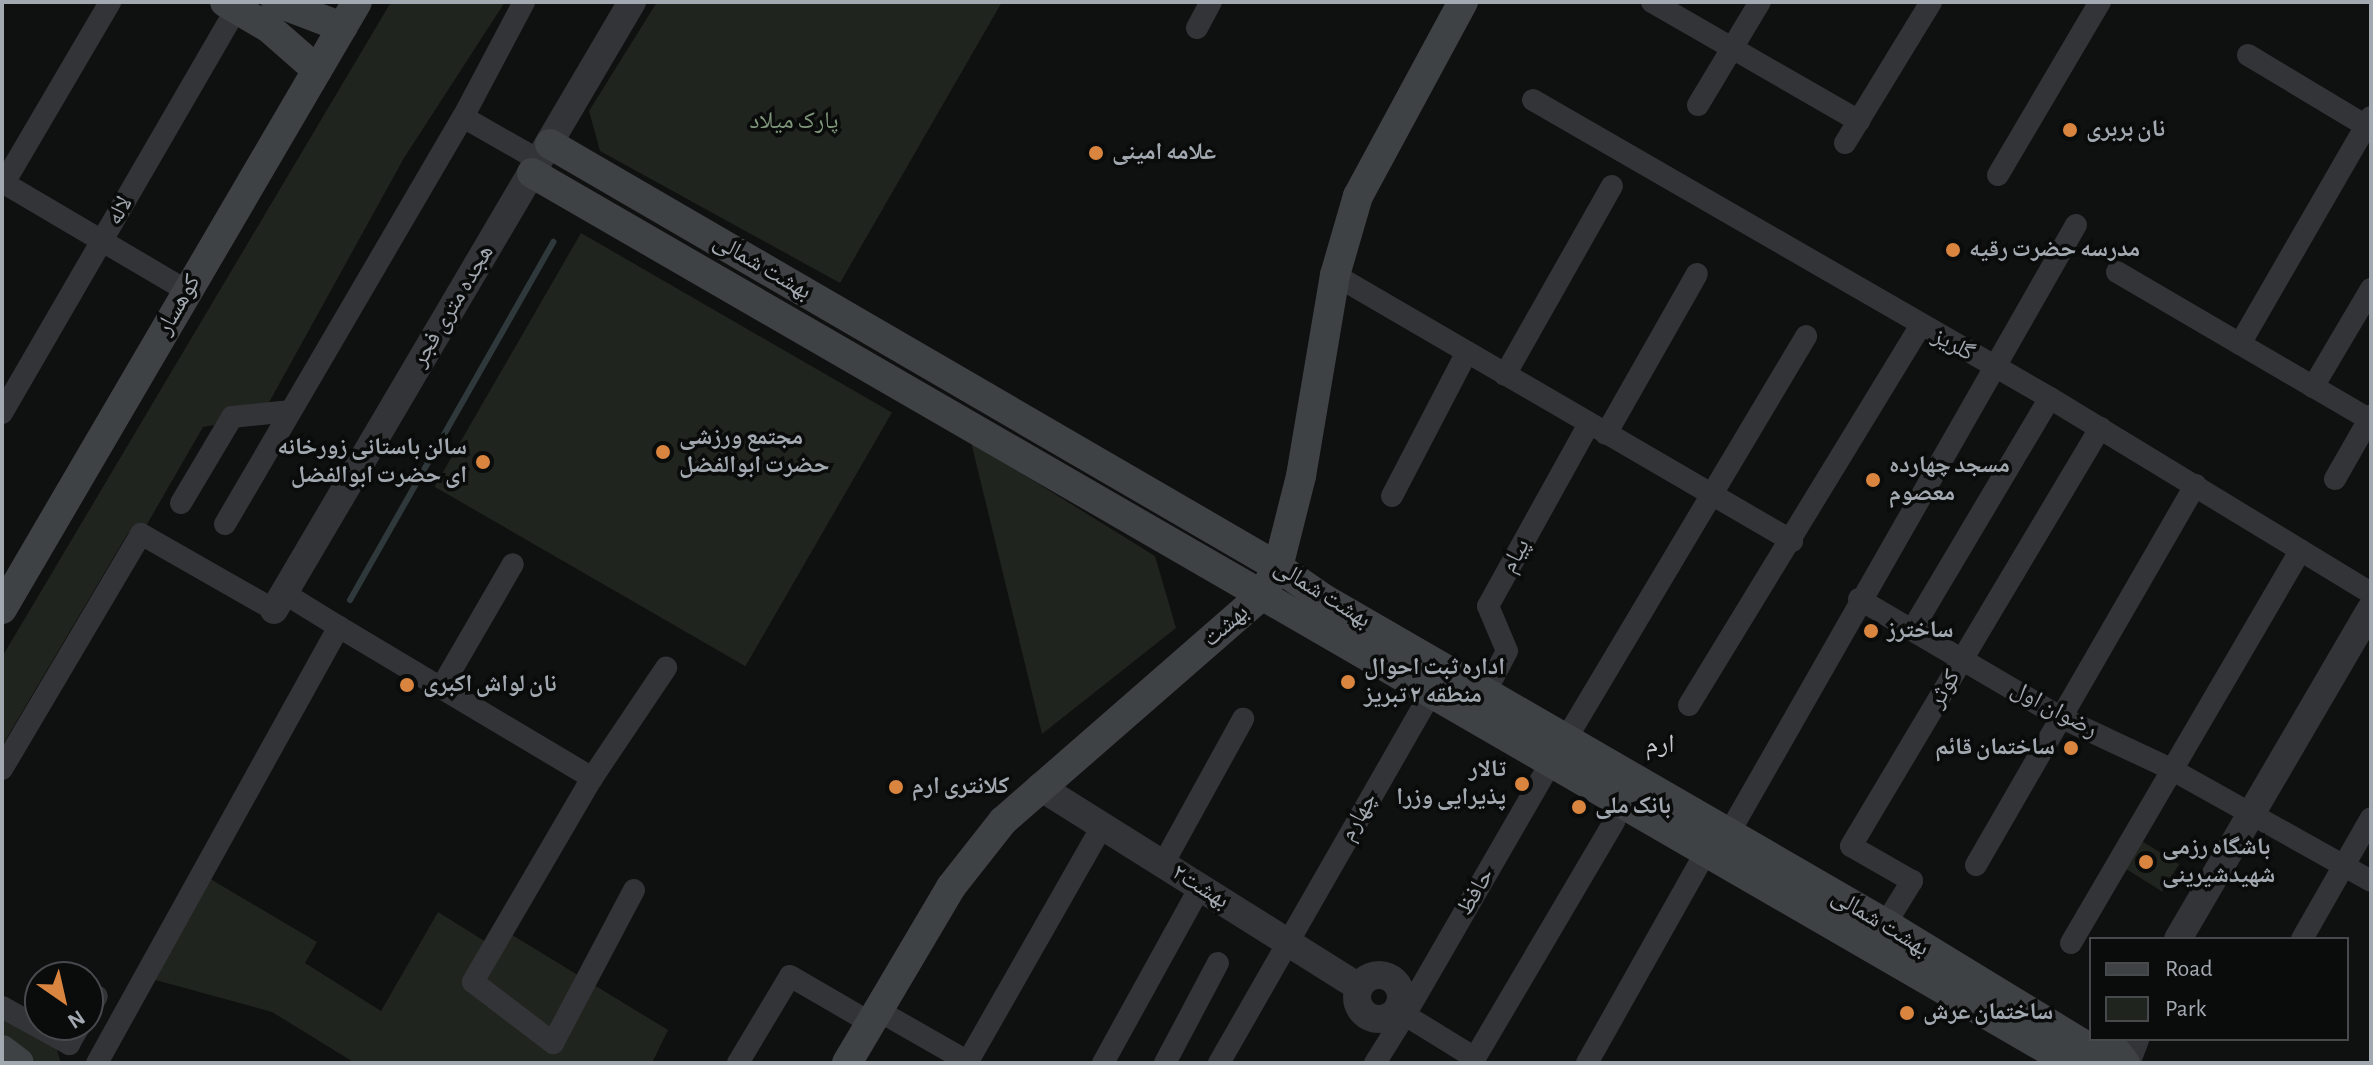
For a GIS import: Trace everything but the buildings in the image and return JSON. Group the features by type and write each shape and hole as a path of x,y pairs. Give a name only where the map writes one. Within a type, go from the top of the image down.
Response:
{"main road":[{"path":"276,2 309,15 349,15"},
{"name":"بهشت","path":"847,1063 951,887 1003,821 1261,596 1278,567 1301,476 1335,275 1358,196 1463,2"},
{"path":"231,5 291,47 317,70"},
{"path":"291,47 306,49 317,41 320,27 309,15"},
{"name":"کوهسار","path":"2,609 349,15"},
{"name":"بهشت شمالی","path":"541,159 1278,567 1486,691 1559,750"},
{"name":"بهشت شمالی","path":"541,159 1261,596 1431,693 1559,750 1879,936 2088,1052 2114,1049 2126,1063"},
{"path":"2,1050 19,1063"}],"street":[{"path":"110,2 3,183 187,291"},
{"path":"225,524 463,117 524,2"},
{"name":"هجده متری فجر","path":"279,602 632,2"},
{"path":"1197,28 1211,2"},
{"path":"1652,2 1859,121"},
{"path":"1698,105 1760,2"},
{"path":"1845,143 1931,2"},
{"path":"1998,175 2100,2"},
{"name":"لاله","path":"2,413 102,241 231,5"},
{"path":"2240,344 2369,124 2248,55"},
{"name":"گلریز","path":"1533,100 1920,327 2050,398 2371,593"},
{"path":"463,117 541,159"},
{"path":"1505,375 1612,186"},
{"path":"1587,1063 2076,225"},
{"path":"2117,272 2370,418 2335,479"},
{"path":"1597,429 1697,274"},
{"path":"1335,275 1792,541"},
{"path":"2313,387 2371,289"},
{"path":"1689,705 1920,327"},
{"name":"حافظ","path":"1375,1063 1400,1013 1806,336"},
{"path":"1392,496 1467,352"},
{"path":"1912,630 2050,398"},
{"path":"181,503 232,417 291,411"},
{"name":"کوثر","path":"1879,936 1912,881 1851,846 2100,428"},
{"name":"پیام","path":"1486,691 1507,651 1488,606 1597,429"},
{"path":"1976,865 2195,485"},
{"path":"2,769 141,534 279,602 339,627 592,778"},
{"path":"2071,943 2169,768 2301,550"},
{"path":"441,688 513,564"},
{"name":"رضوان اول","path":"1859,599 2060,717 2169,768 2371,881"},
{"path":"2179,937 2371,609"},
{"path":"97,1063 339,627"},
{"path":"634,890 553,1043 473,982 592,778 666,668"},
{"name":"چهارم","path":"1219,1063 1431,693"},
{"path":"1163,864 1243,719"},
{"name":"بهشت۲","path":"1040,787 1359,987 1360,1009 1369,1017 1380,1019 1400,1013"},
{"path":"2303,937 2371,818"},
{"path":"1400,1013 1474,1061 1614,822"},
{"path":"738,1063 790,976 968,1063 1102,826"},
{"path":"1103,1063 1200,887"},
{"path":"1165,1063 1218,963"},
{"path":"2,1007 24,1019"},
{"path":"2126,1063 2134,1041"}],"green space":[{"path":"391,2 505,2 404,158 261,417 203,427 146,526 128,533 2,746 2,657"},
{"name":"پارک میلاد","path":"657,2 1002,2 840,283 600,151 589,111"},
{"name":"مجتمع ورزشی حضرت ابوالفضل","path":"581,233 892,413 745,666 435,487"},
{"path":"971,442 1155,556 1176,628 1042,734"},
{"name":"باشگاه رزمی شهیدشیرینی","path":"2129,833 2179,864 2162,891 2112,860"},
{"path":"207,877 317,942 305,963 381,1011 438,912 499,950 509,933 668,1030 652,1063 355,1063 272,1012 148,978"},
{"path":"2,1011 24,1023 24,1041 54,1041 61,1063 39,1063 2,1042"}],"waterway":[{"path":"350,600 553,242"}],"place":[{"name":"نان بربری","path":"2070,130"},
{"name":"علامه امینی","path":"1096,153"},
{"name":"مدرسه حضرت رقیه","path":"1953,250"},
{"name":"مجتمع ورزشی حضرت ابوالفضل","path":"663,452"},
{"name":"سالن باستانی زورخانه ای حضرت ابوالفضل","path":"483,462"},
{"name":"مسجد چهارده معصوم","path":"1873,480"},
{"name":"ساخترز","path":"1871,631"},
{"name":"اداره ثبت احوال منطقه ۲ تبریز","path":"1348,682"},
{"name":"نان لواش اکبری","path":"407,685"},
{"name":"ساختمان قائم","path":"2071,748"},
{"name":"تالار پذیرایی وزرا","path":"1522,784"},
{"name":"کلانتری ارم","path":"896,787"},
{"name":"بانک ملی","path":"1579,807"},
{"name":"باشگاه رزمی شهیدشیرینی","path":"2146,862"},
{"name":"ساختمان عرش","path":"1907,1013"}],"district":[{"name":"ارم","path":"1660,745"}]}
